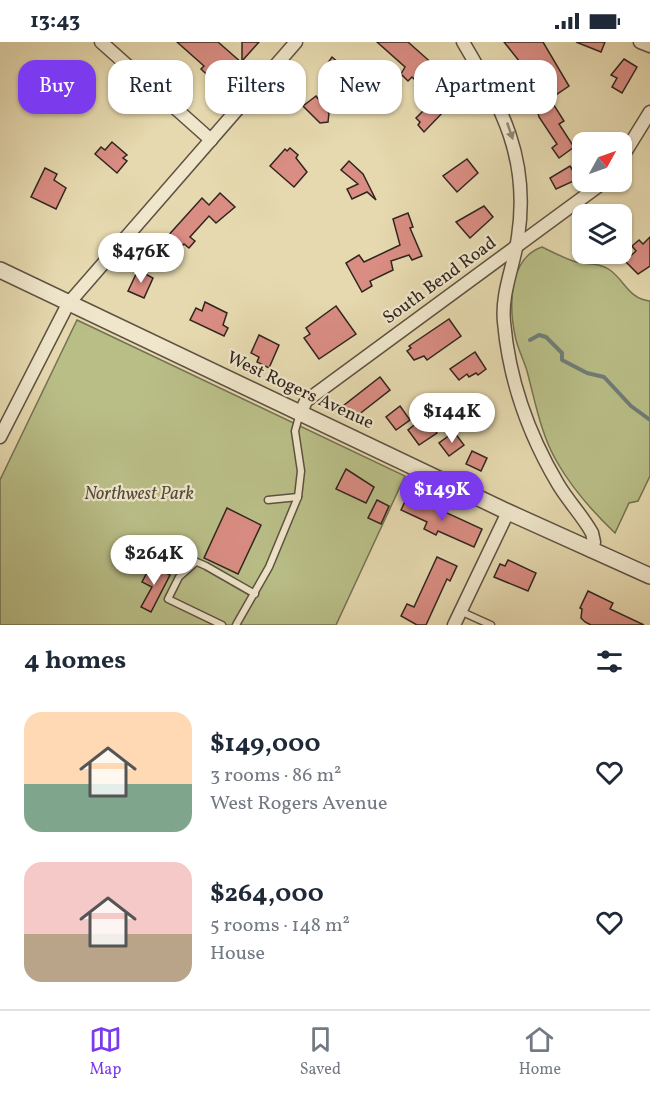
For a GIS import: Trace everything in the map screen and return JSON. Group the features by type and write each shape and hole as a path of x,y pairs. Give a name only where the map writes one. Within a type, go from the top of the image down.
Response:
{"street":[{"path":"101,42 211,140"},
{"path":"0,437 68,304 296,42"},
{"path":"463,42 504,114 513,137 521,190 521,216 504,296 503,320 513,374 521,404 546,464 592,533 594,542 591,551"},
{"path":"640,42 650,46"},
{"path":"632,141 650,112"},
{"name":"South Bend Road","path":"301,412 306,401 590,192"},
{"name":"West Rogers Avenue","path":"0,270 508,512 650,576"},
{"path":"454,625 508,512"}],"lane":[{"path":"236,625 255,594 298,497 301,471 295,431 301,412"},
{"path":"268,500 298,497"},
{"path":"156,544 241,584 255,594"},
{"path":"196,562 179,577 168,599 222,625"},
{"path":"460,611 491,625"}],"green space":[{"path":"542,247 572,261 572,264 606,267 637,297 650,301 650,476 638,501 629,503 615,533 591,509 551,452 516,340 512,314 513,287 522,262"},
{"name":"Northwest Park","path":"77,320 405,476 336,625 0,625 0,480"}],"building":[{"path":"177,42 218,42 239,60 205,60 205,73 201,69 204,66"},
{"path":"242,42 259,42 243,60"},
{"path":"377,42 408,42 428,60 414,60 414,79 412,77 408,81 402,75 405,67 402,60 397,60"},
{"path":"504,42 543,42 554,60 518,60"},
{"path":"576,42 605,42 601,52"},
{"path":"624,59 637,67 622,93 612,87 617,78 611,75"},
{"path":"557,66 569,86 557,94"},
{"path":"316,96 318,114 329,114 328,122 320,123 306,109 306,104"},
{"path":"557,110 564,121 559,124 572,144 572,148 559,158 552,148 557,144 538,114 557,114"},
{"path":"420,114 441,114 424,132 416,118"},
{"path":"112,142 127,155 123,158 127,161 117,173 95,154 101,147 105,150"},
{"path":"290,148 298,155 296,158 307,172 294,187 270,166 285,149 287,151"},
{"path":"467,159 478,173 457,192 443,176"},
{"path":"349,161 363,174 376,200 367,192 352,199 347,189 358,184 341,170"},
{"path":"570,166 572,169 572,182 556,189 550,178"},
{"path":"45,168 57,174 54,180 66,188 56,209 31,197"},
{"path":"220,193 235,207 216,223 209,216 190,237 195,241 189,248 184,244 179,249 166,238 202,198 209,205"},
{"path":"484,206 493,217 470,238 456,222"},
{"path":"408,213 413,227 410,228 422,256 412,260 409,255 391,261 393,270 370,281 372,286 362,292 346,263 359,255 364,262 400,245 393,219"},
{"path":"650,237 650,266 638,274 628,264 632,264 632,255 636,251 632,246 639,240 643,244"},
{"path":"138,270 153,278 144,298 128,291"},
{"path":"205,302 227,313 223,325 228,328 224,336 190,320 196,308 202,311"},
{"path":"336,306 356,334 319,359 304,338 310,334 306,328"},
{"path":"449,319 461,336 427,360 424,356 414,360 407,351 411,348 409,346"},
{"path":"259,335 279,345 269,368 257,362 259,357 251,353"},
{"path":"475,352 486,369 478,375 476,373 469,377 467,374 459,380 450,369"},
{"path":"380,377 390,390 353,419 343,406"},
{"path":"400,406 410,420 396,430 386,417"},
{"path":"422,419 424,421 427,419 437,433 419,445 408,430"},
{"path":"454,432 464,445 449,456 439,443"},
{"path":"472,451 487,458 481,471 466,464"},
{"path":"346,469 374,487 366,503 336,489"},
{"path":"408,495 482,529 474,547 438,531 436,535 424,529 427,522 401,510"},
{"path":"377,500 389,506 381,524 368,518"},
{"path":"227,508 261,525 238,574 204,558"},
{"path":"437,557 457,566 450,581 447,579 426,625 417,625 401,616 407,604 414,607"},
{"path":"508,560 536,573 528,591 494,577 500,564 505,566"},
{"path":"151,565 170,575 151,612 141,607 152,587 142,582"},
{"path":"588,591 613,603 610,609 644,625 591,625 585,622 581,618 582,609 580,608"}],"waterway":[{"path":"530,340 539,335 546,337 562,353 562,360 587,373 604,377 631,406 650,420"}]}
